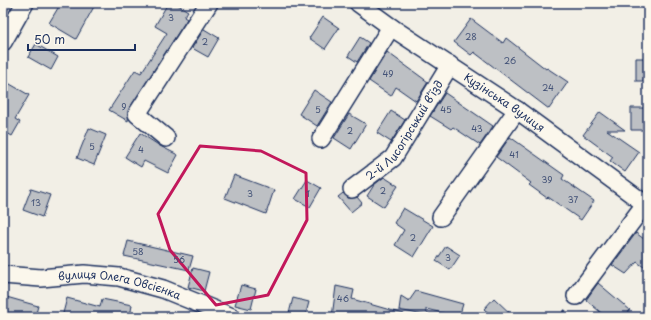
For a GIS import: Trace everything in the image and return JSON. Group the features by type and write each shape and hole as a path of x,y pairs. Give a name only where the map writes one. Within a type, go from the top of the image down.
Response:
{"street":[{"path":"3,42 25,3"},
{"path":"166,138 137,114 209,3"},
{"name":"Кузінська вулиця","path":"358,3 391,27 517,110 647,205"},
{"path":"321,139 391,27"},
{"name":"2-й Лисогірський в’їзд","path":"352,189 394,158 450,65"},
{"path":"441,217 517,110"},
{"path":"576,296 647,205"},
{"name":"вулиця Олега Овсієнка","path":"3,275 41,278 84,274 119,277 163,289 232,317"}],"highlighted area":[{"path":"200,146 261,151 306,173 307,220 268,295 216,305 170,250 158,214"}],"building":[{"path":"61,3 96,3 76,39 49,23"},
{"path":"168,3 175,3 188,11 184,17 187,19 129,109 128,121 109,110 135,70 141,73 167,33 155,26"},
{"path":"323,17 339,28 325,49 309,38"},
{"path":"471,19 503,43 506,38 546,69 547,68 568,82 549,109 474,52 471,55 454,42"},
{"path":"204,29 219,38 208,57 192,48"},
{"path":"360,37 369,43 357,62 348,56"},
{"path":"36,44 58,57 51,70 28,57"},
{"path":"387,52 428,82 416,101 396,87 391,96 369,81"},
{"path":"636,58 648,58 648,81 636,81"},
{"path":"3,80 29,95 15,119 20,122 12,136 7,133 3,139"},
{"path":"314,90 332,102 317,126 299,114"},
{"path":"445,93 493,126 480,145 453,127 451,129 430,116"},
{"path":"631,108 648,108 648,130 631,130"},
{"path":"391,111 405,120 391,142 377,133"},
{"path":"600,112 625,130 607,130 639,152 625,172 610,161 613,157 583,135"},
{"path":"349,114 366,124 351,149 334,138"},
{"path":"89,128 106,135 94,165 77,158"},
{"path":"140,133 160,146 178,155 168,173 144,161 141,167 125,157"},
{"path":"510,137 564,175 562,179 594,201 581,220 529,185 531,183 496,157"},
{"path":"234,175 274,190 266,214 225,198"},
{"path":"384,177 398,186 384,207 367,196 374,185"},
{"path":"307,180 321,188 310,207 295,199"},
{"path":"31,189 50,195 42,217 23,210"},
{"path":"343,193 348,198 357,197 362,203 351,212 338,197"},
{"path":"403,208 433,226 414,257 395,245 404,230 394,223"},
{"path":"636,233 648,242 648,270 637,262 626,274 612,265"},
{"path":"128,241 193,256 189,270 124,256"},
{"path":"446,246 460,255 450,270 436,261"},
{"path":"193,268 209,272 204,291 188,287"},
{"path":"598,283 630,310 624,317 606,317 586,300"},
{"path":"241,285 256,289 251,309 235,305"},
{"path":"336,286 354,290 352,299 404,314 404,317 332,317"},
{"path":"416,291 463,304 459,317 426,309 426,312 433,317 399,310 401,296 409,301"},
{"path":"3,296 38,306 35,317 3,317"},
{"path":"67,298 100,307 102,299 132,305 130,317 98,317 83,314 82,317 62,317"},
{"path":"293,298 309,302 305,317 288,317"},
{"path":"494,298 514,317 493,317 484,309"}]}
